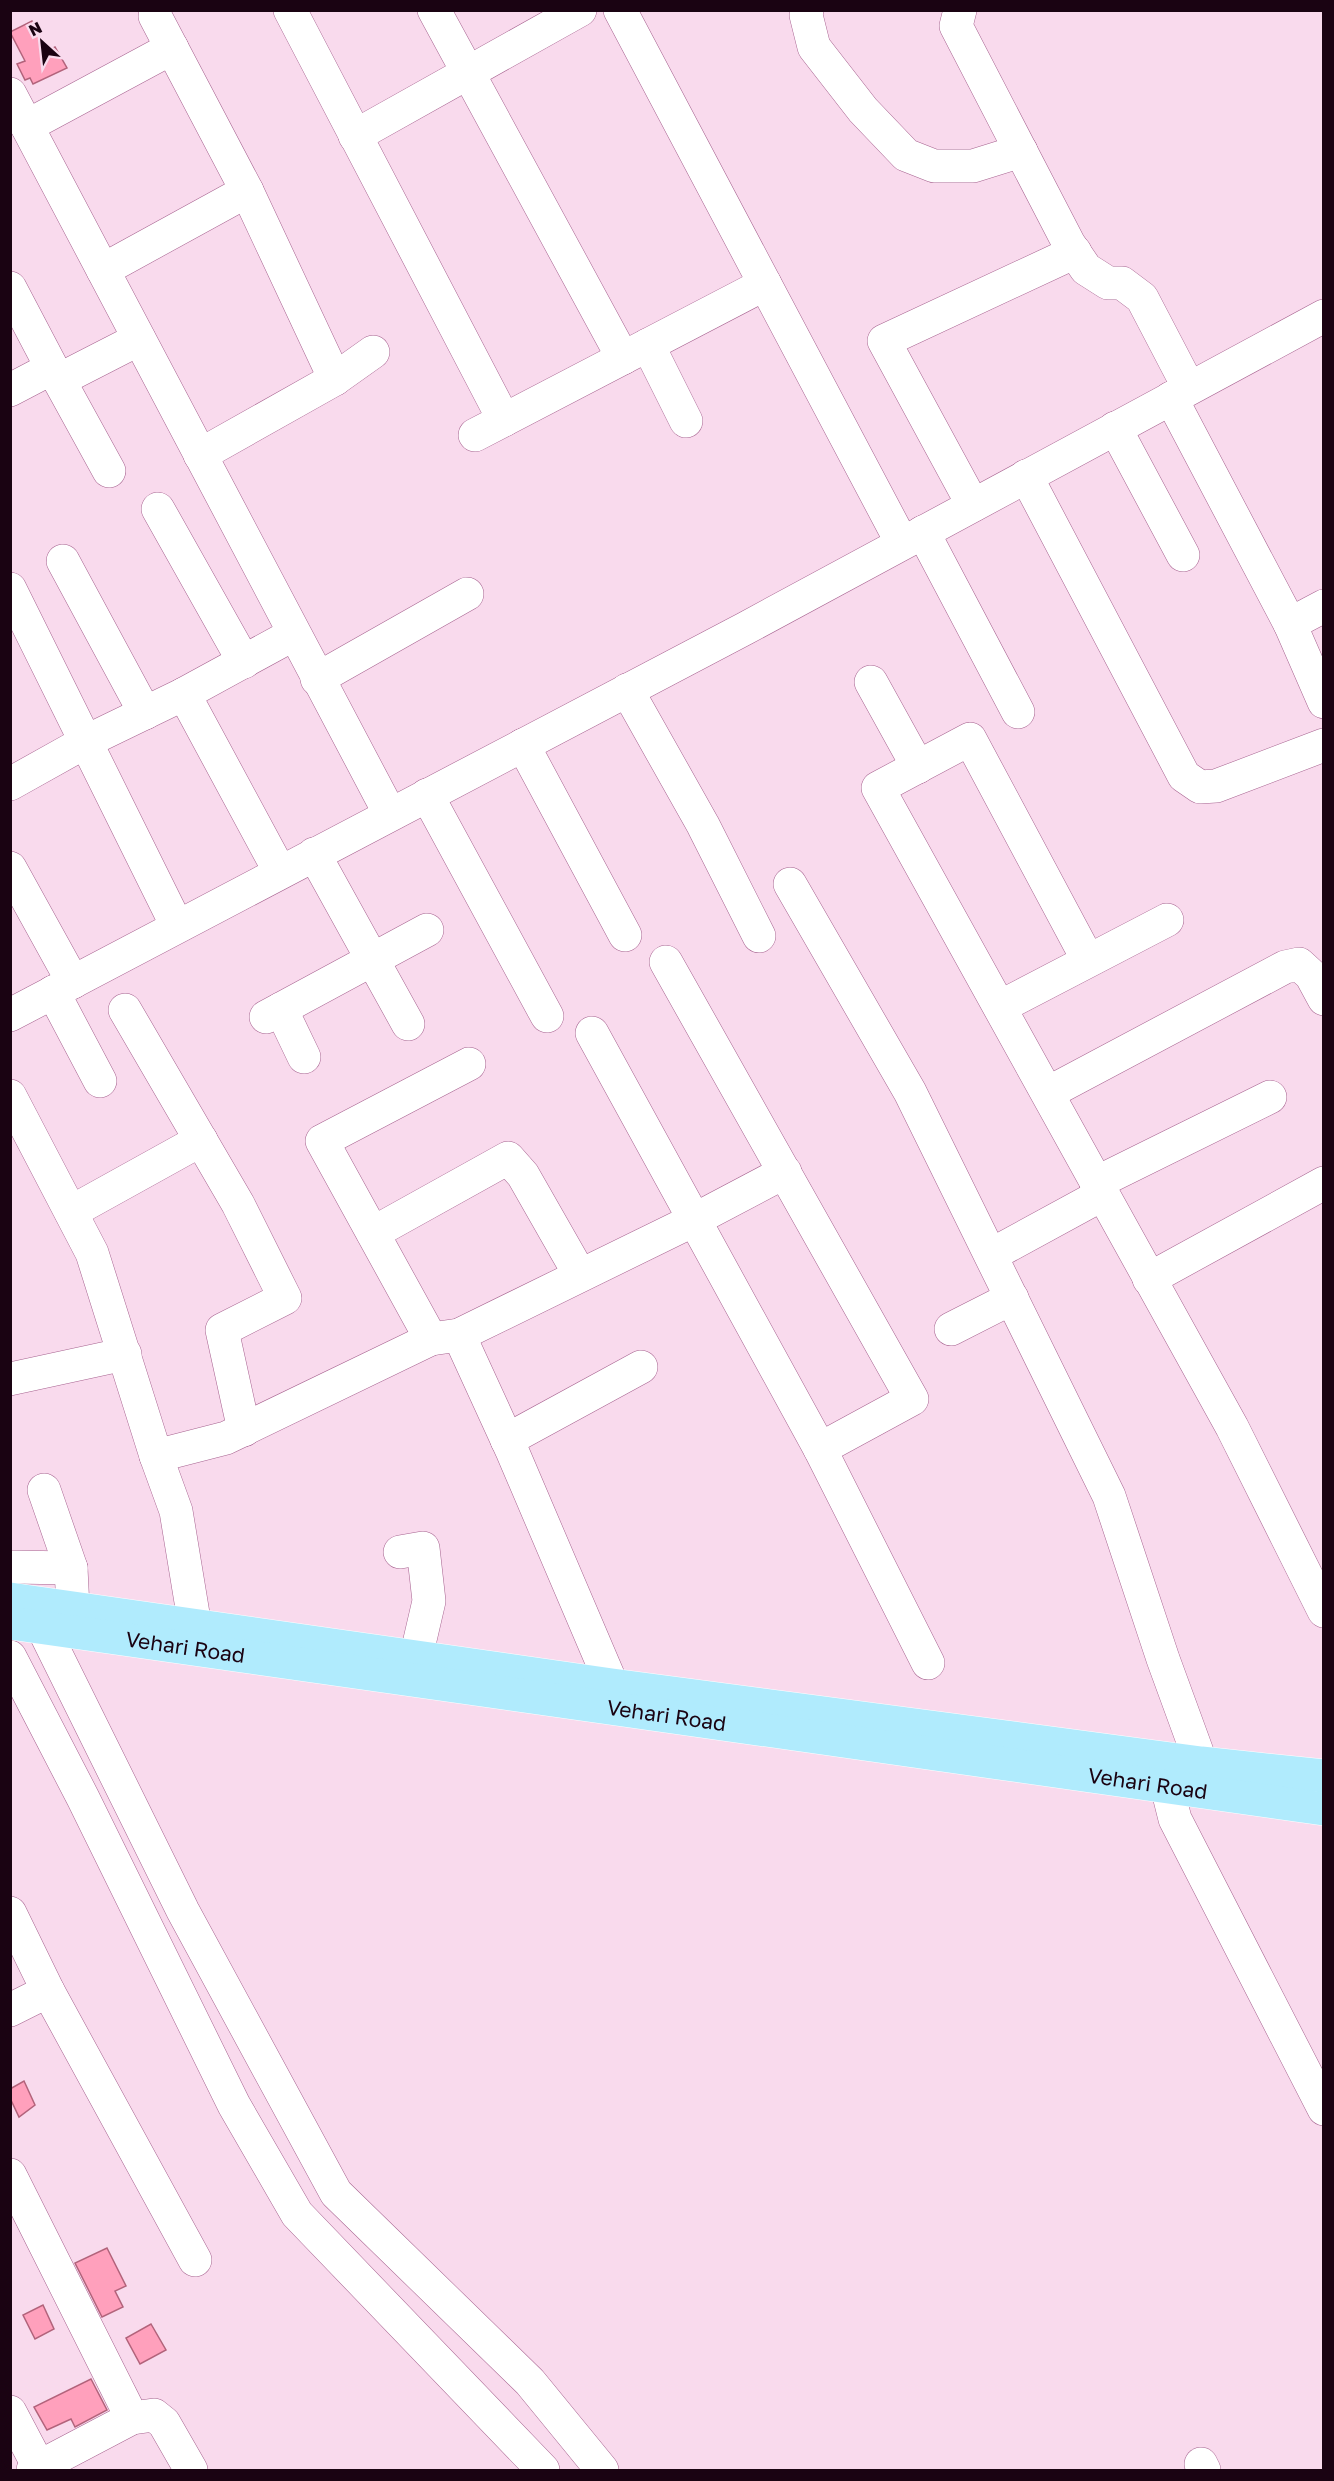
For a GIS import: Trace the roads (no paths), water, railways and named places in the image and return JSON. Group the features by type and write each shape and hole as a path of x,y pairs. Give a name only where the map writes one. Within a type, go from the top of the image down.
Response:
{"main road":[{"name":"Vehari Road","path":"23,1611 73,1608 612,1685 1323,1776"},
{"name":"Vehari Road","path":"23,1611 1167,1788 1323,1809"}],"street":[{"path":"290,10 355,136 490,428 765,284"},
{"path":"434,10 468,73 635,352 686,421"},
{"path":"355,136 580,10"},
{"path":"620,10 765,284 913,538 1018,712"},
{"path":"807,10 806,15 814,47 862,110 906,154 934,166 974,166 1021,151"},
{"path":"960,10 956,26 1075,252 1086,269 1108,283 1122,283 1142,298 1180,393 1290,624 1323,702"},
{"path":"155,16 247,191 336,379"},
{"path":"172,48 16,106 390,814"},
{"path":"103,270 247,191"},
{"path":"973,505 884,342 1075,252"},
{"path":"10,288 109,471"},
{"path":"12,1011 63,987 627,690 1323,316"},
{"path":"10,390 56,374 139,339"},
{"path":"200,455 336,379 373,352"},
{"path":"1115,428 1183,555"},
{"path":"1026,476 1184,776 1200,787 1216,786 1323,745"},
{"path":"158,509 244,662"},
{"path":"63,561 145,713"},
{"path":"10,589 177,926"},
{"path":"317,679 467,594"},
{"path":"1290,624 1323,606"},
{"path":"10,784 87,741 184,694 294,634"},
{"path":"872,682 918,767"},
{"path":"627,690 703,825 759,936"},
{"path":"184,694 280,872"},
{"path":"1088,960 970,739 878,788 1232,1427 1323,1611"},
{"path":"523,745 625,935"},
{"path":"427,795 547,1016"},
{"path":"314,854 408,1024"},
{"path":"10,868 63,987 100,1081"},
{"path":"790,884 910,1092 1108,1496 1162,1659 1201,1762"},
{"path":"1000,1007 1167,920"},
{"path":"304,1057 273,1013 427,930"},
{"path":"666,962 912,1399 820,1449"},
{"path":"1048,1093 1285,967 1299,964 1311,975 1323,999"},
{"path":"125,1010 238,1204 285,1298 222,1330 244,1430"},
{"path":"592,1033 820,1449 928,1663"},
{"path":"469,1064 322,1140 373,1233 445,1337 507,1440 612,1685"},
{"path":"10,1096 92,1253 156,1456 177,1511 195,1626"},
{"path":"991,1255 1100,1189 1270,1097"},
{"path":"71,1212 201,1140"},
{"path":"373,1233 508,1158 524,1175 580,1275"},
{"path":"156,1456 226,1438 244,1430 580,1275 694,1220 785,1172"},
{"path":"1149,1279 1323,1183"},
{"path":"951,1329 1012,1298"},
{"path":"10,1379 125,1354"},
{"path":"507,1440 641,1367"},
{"path":"44,1490 71,1568 73,1608"},
{"path":"400,1552 423,1548 429,1601 416,1657"},
{"path":"71,1568 11,1564 23,1611 118,1779 183,1911 336,2193 530,2382 602,2470"},
{"path":"10,1657 83,1798 234,2105 297,2214 543,2470"},
{"path":"83,1798 118,1779"},
{"path":"1167,1788 1175,1819 1322,2102"},
{"path":"106,1845 141,1826"},
{"path":"10,1913 48,1991 195,2260"},
{"path":"10,2010 48,1991"},
{"path":"10,2175 132,2418"},
{"path":"10,2412 36,2469 132,2418 154,2415 159,2419 191,2470"}]}
